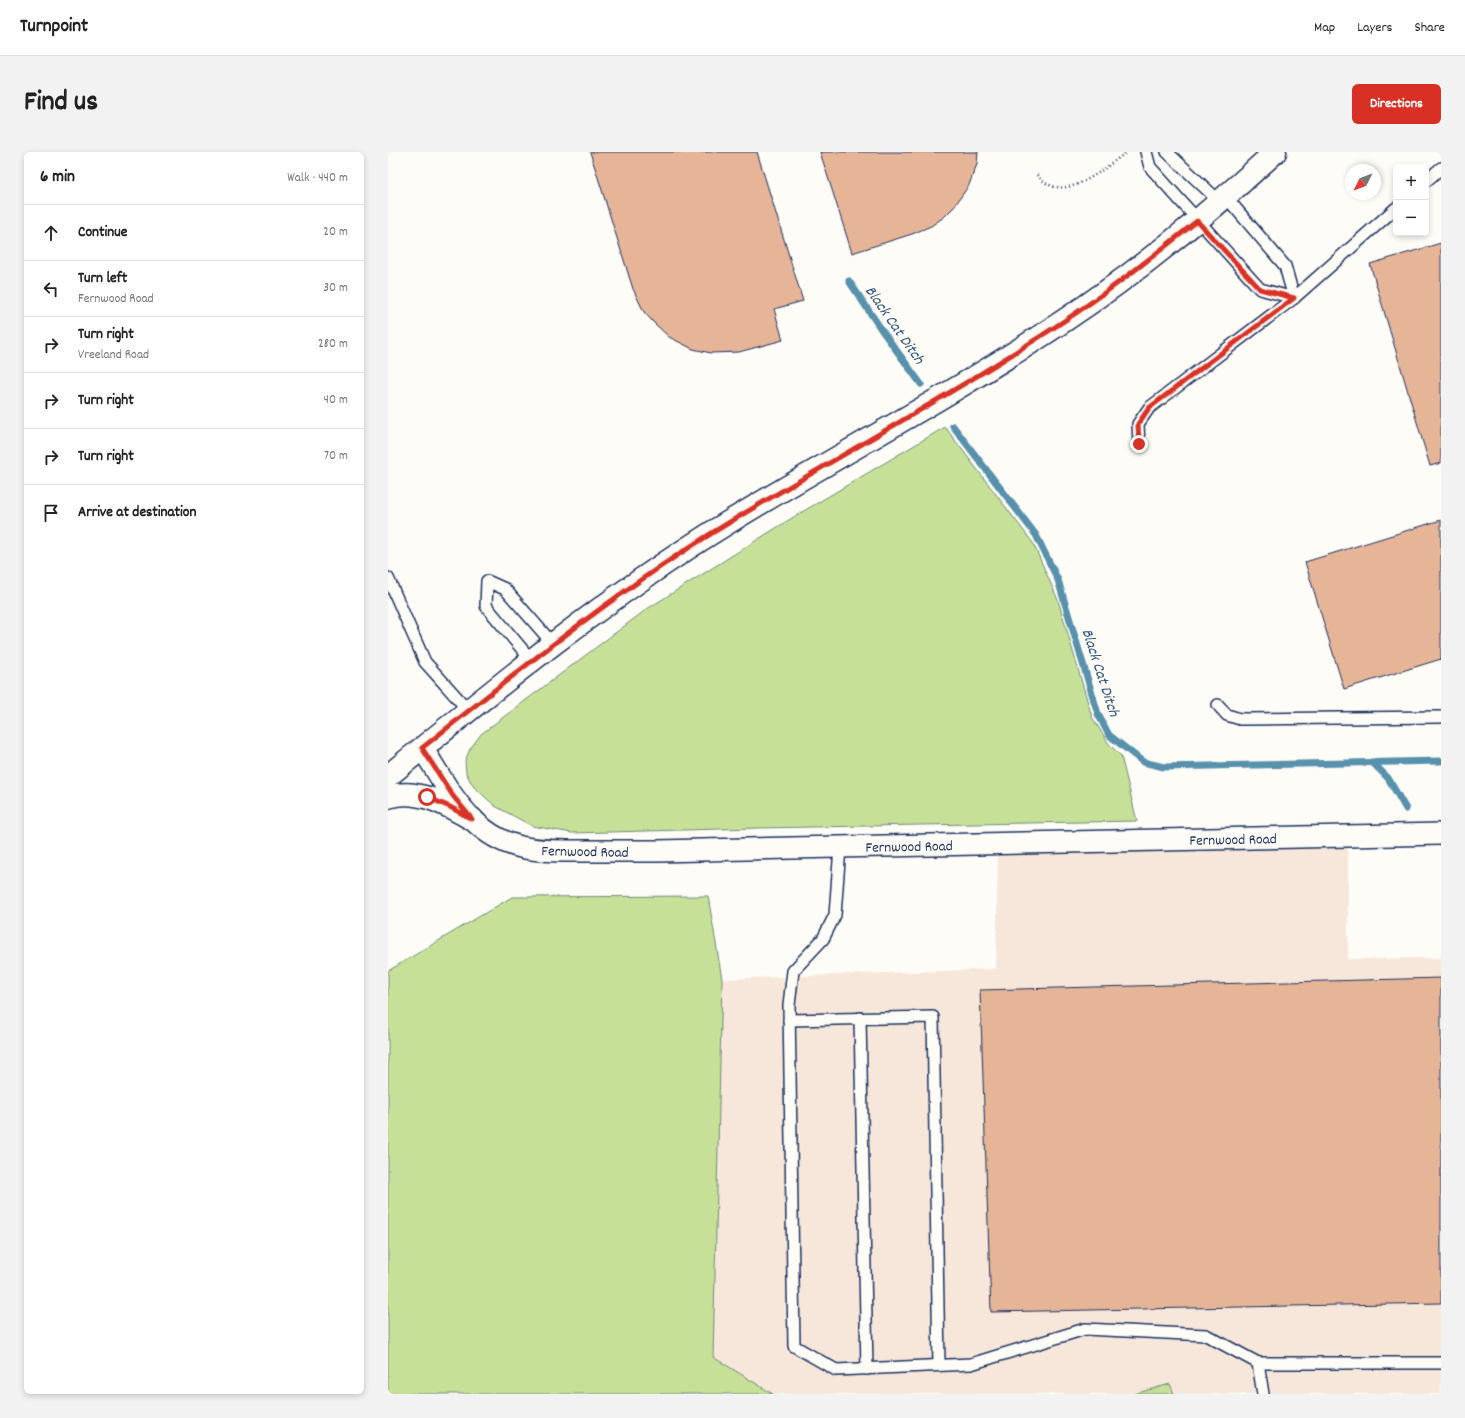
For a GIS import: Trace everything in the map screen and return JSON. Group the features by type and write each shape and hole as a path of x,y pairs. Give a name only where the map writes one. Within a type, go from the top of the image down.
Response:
{"street":[{"path":"388,776 553,644 631,587 728,523 959,388 1063,322 1137,269 1197,221 1223,200 1274,152"},
{"name":"Fernwood Road","path":"422,748 453,796 472,819 484,829 510,844 539,851 665,851 1441,834"},
{"path":"388,797 397,794 427,797 472,819"}],"lane":[{"path":"1146,152 1150,167 1197,221 1260,289 1294,298"},
{"path":"1167,152 1223,200 1285,266 1294,298"},
{"path":"1429,178 1441,168"},
{"path":"1139,444 1138,424 1149,408 1294,298 1393,211"},
{"path":"388,578 425,662 469,711"},
{"path":"532,661 486,606 487,581 505,589 553,644"},
{"path":"1218,704 1227,715 1240,719 1441,717"},
{"path":"840,847 835,915 823,939 793,971 789,1005 794,1346 836,1370 971,1364 1085,1329 1206,1335 1258,1363 1441,1363"},
{"path":"789,1020 933,1017 939,1365"},
{"path":"860,1018 867,1369"},
{"path":"1258,1363 1263,1394"}],"path":[{"path":"1037,175 1043,182 1051,186 1062,188 1078,185 1127,152"}],"shaded area":[{"path":"1348,832 1348,959 1441,958 1441,1394 1174,1394 1170,1384 1134,1394 773,1394 713,1357 722,979 996,969 998,842"}],"green space":[{"path":"945,427 1033,543 1058,600 1092,717 1109,744 1121,756 1137,821 572,833 532,826 495,806 473,786 466,773 465,761 470,749 481,734 647,609 792,518"},
{"path":"708,896 722,979 713,1357 773,1394 388,1394 388,971 512,897"},
{"path":"1170,1384 1174,1394 1134,1394"}],"building":[{"path":"590,152 757,152 803,301 774,309 783,340 739,352 711,353 693,349 669,337 653,322 644,312 633,289"},
{"path":"820,152 978,152 977,164 969,185 954,207 944,217 931,226 912,234 852,253"},
{"path":"1441,243 1441,463 1430,466 1370,264"},
{"path":"1441,520 1441,659 1344,689 1305,562"},
{"path":"1441,978 1441,1303 991,1312 980,990"}],"waterway":[{"name":"Black Cat Ditch","path":"849,281 883,332 921,384"},
{"name":"Black Cat Ditch","path":"953,426 1036,535 1058,580 1098,714 1109,735 1143,762 1164,767 1441,761"},
{"name":"Black Cat Ditch","path":"1372,762 1388,778 1406,809"}],"route":[{"path":"427,797 472,819 453,796 422,748 553,644 631,587 728,523 959,388 1063,322 1137,269 1197,221 1260,289 1294,298 1149,408 1138,424 1139,444"}]}
